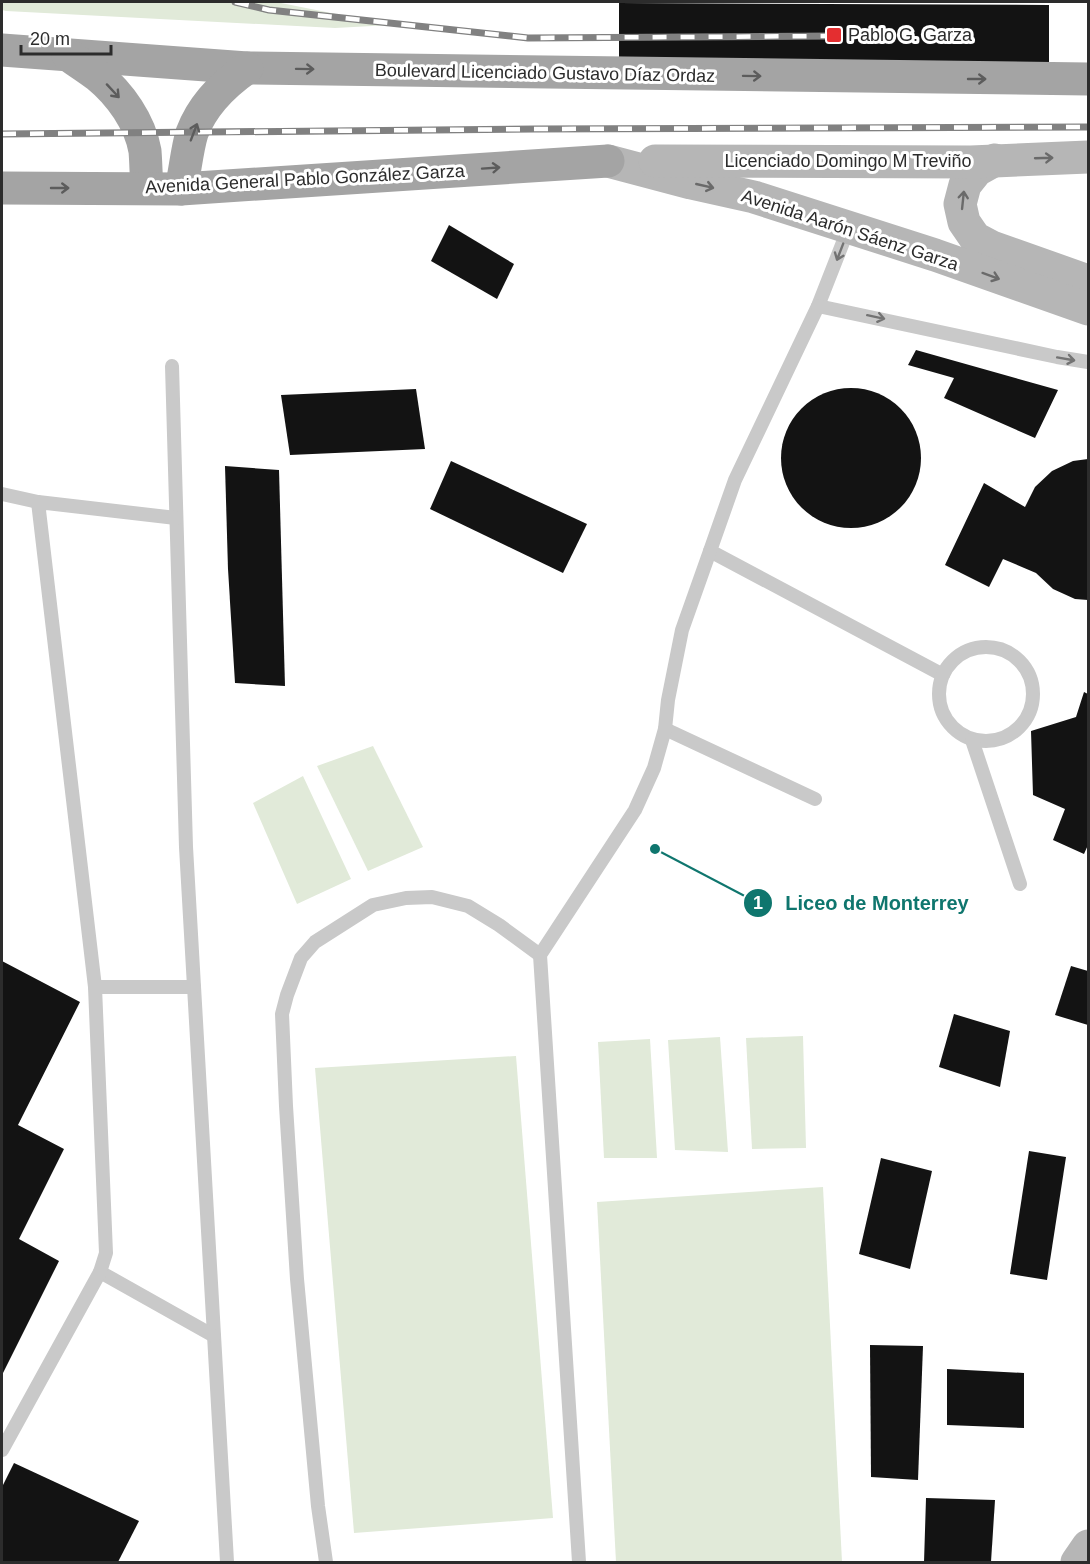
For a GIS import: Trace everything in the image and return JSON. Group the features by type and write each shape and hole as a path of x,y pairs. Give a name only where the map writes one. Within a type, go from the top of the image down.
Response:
{"main road":[{"name":"Boulevard Licenciado Gustavo Díaz Ordaz","path":"2,50 247,68 1089,79"},
{"path":"68,55 99,76 117,94 130,113 145,150 147,188"},
{"path":"181,189 192,133 201,116 220,89 247,68"},
{"name":"Licenciado Domingo M Treviño","path":"608,161 971,162 1089,157"},
{"name":"Avenida Aarón Sáenz Garza","path":"995,160 977,170 965,185 960,204 964,222 975,238 1089,281"},
{"name":"Avenida General Pablo González Garza","path":"2,188 181,189 608,161"},
{"name":"Avenida Aarón Sáenz Garza","path":"608,161 754,197 849,226 1089,309"},
{"path":"1077,1563 1089,1546"}],"lane":[{"path":"579,1563 540,955 634,810 654,768 665,729 668,700 682,630 735,480 818,306 849,226"},
{"path":"818,306 1089,362"},
{"path":"172,366 185,835 227,1563"},
{"path":"2,494 38,502 176,518"},
{"path":"2,1450 100,1272 106,1253 95,987 38,502"},
{"path":"710,550 943,675"},
{"path":"977,648 993,648 1007,652 1020,661 1033,688 1032,704 1027,718 1017,730 1003,738 988,742 972,740 952,727 940,706 939,690 943,675 951,662 963,653 977,648"},
{"path":"665,729 815,799"},
{"path":"972,740 1020,884"},
{"path":"326,1563 318,1506 297,1279 282,1014 287,995 301,958 315,942 373,905 406,898 432,897 468,906 540,955"},
{"path":"95,987 194,987"},
{"path":"100,1272 214,1336"}],"green space":[{"path":"2,2 276,2 391,25 335,28 6,11 2,10"},
{"path":"373,746 423,847 368,871 317,766"},
{"path":"303,776 351,879 297,904 253,803"},
{"path":"803,1036 806,1148 752,1149 746,1038"},
{"path":"720,1037 728,1152 675,1150 668,1040"},
{"path":"650,1039 657,1158 604,1158 598,1042"},
{"path":"516,1056 553,1518 354,1533 315,1068"},
{"path":"823,1187 842,1562 616,1562 597,1202"}],"building":[{"name":"Pablo G. Garza","path":"619,3 1049,5 1049,67 619,65"},
{"path":"449,225 514,264 497,299 431,261"},
{"path":"916,350 1058,390 1035,438 944,398 954,378 908,365"},
{"path":"851,388 878,393 901,408 916,431 921,458 916,485 901,508 878,523 851,528 824,523 801,508 786,485 781,458 786,431 801,408 824,393"},
{"path":"416,389 425,449 290,455 281,395"},
{"path":"1088,459 1088,600 1075,599 1053,589 1036,573 1003,559 989,587 945,565 984,483 1025,507 1035,487 1052,471 1073,461"},
{"path":"451,461 587,524 563,573 430,509"},
{"path":"225,466 279,470 285,686 235,683"},
{"path":"1084,692 1088,694 1088,845 1084,854 1053,840 1065,809 1033,795 1031,731 1076,717"},
{"path":"2,961 80,1002 18,1125 64,1149 19,1239 59,1261 2,1375"},
{"path":"1071,966 1088,971 1088,1025 1055,1015"},
{"path":"954,1014 1010,1031 1000,1087 939,1067"},
{"path":"1029,1151 1066,1157 1047,1280 1010,1274"},
{"path":"881,1158 932,1171 910,1269 859,1254"},
{"path":"870,1345 923,1346 918,1480 871,1477"},
{"path":"947,1369 1024,1373 1024,1428 947,1425"},
{"path":"14,1463 139,1521 118,1562 2,1562 2,1487"},
{"path":"926,1498 995,1500 991,1562 924,1562"}],"railway":[{"path":"235,2 269,10 528,38 833,36"},
{"path":"2,134 1088,127"}],"place":[{"name":"Pablo G. Garza","path":"834,35"},
{"name":"Liceo de Monterrey","path":"655,849"}]}
